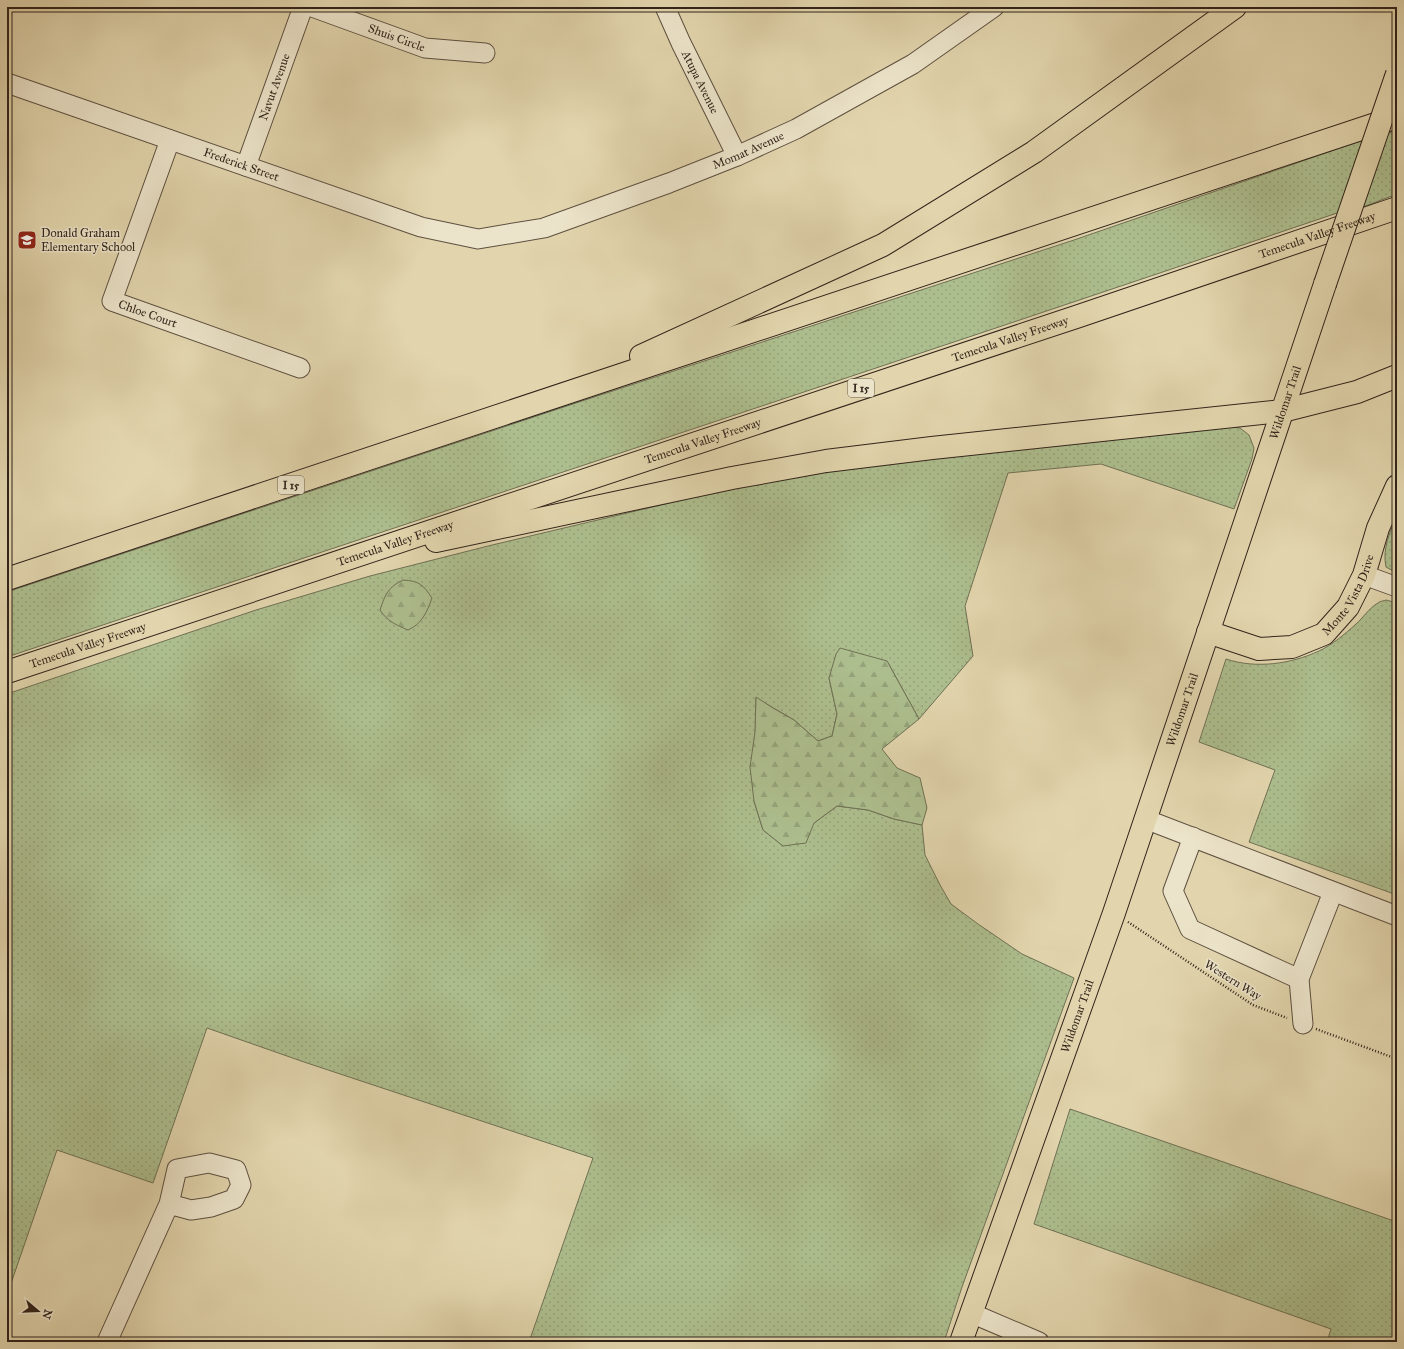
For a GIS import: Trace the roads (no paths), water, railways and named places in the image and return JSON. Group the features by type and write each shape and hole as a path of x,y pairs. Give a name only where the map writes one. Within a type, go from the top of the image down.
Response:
{"main road":[{"path":"546,400 883,245 1034,152 1234,7"},
{"name":"Wildomar Trail","path":"962,1342 971,1313 1114,913 1282,410 1397,74"},
{"name":"I 15","path":"7,579 1062,230 1397,117"},
{"name":"Temecula Valley Freeway","path":"7,672 1079,316 1397,208"},
{"path":"324,566 732,478 826,462 932,448 1282,410 1357,392 1397,376"},
{"name":"Monte Vista Drive","path":"1208,632 1259,649 1292,647 1324,634 1348,607 1364,575 1378,528 1397,486"}],"street":[{"name":"Navut Avenue","path":"246,166 304,7"},
{"name":"Shuis Circle","path":"312,7 425,48 485,53"},
{"name":"Atupa Avenue","path":"665,7 681,43 737,156"},
{"name":"Momat Avenue","path":"478,239 544,228 662,186 737,156 796,129 913,64 994,7"},
{"name":"Frederick Street","path":"9,89 170,140 421,227 478,239"},
{"name":"Chloe Court","path":"170,140 112,301 300,368"},
{"path":"1364,575 1397,587"},
{"path":"1146,819 1397,916"},
{"path":"1193,837 1173,891 1190,929 1299,979"},
{"path":"1303,1024 1299,979 1333,892"},
{"path":"107,1342 169,1204"},
{"path":"971,1313 1039,1342"}],"place":[{"name":"Donald Graham Elementary School","path":"27,240"}]}
